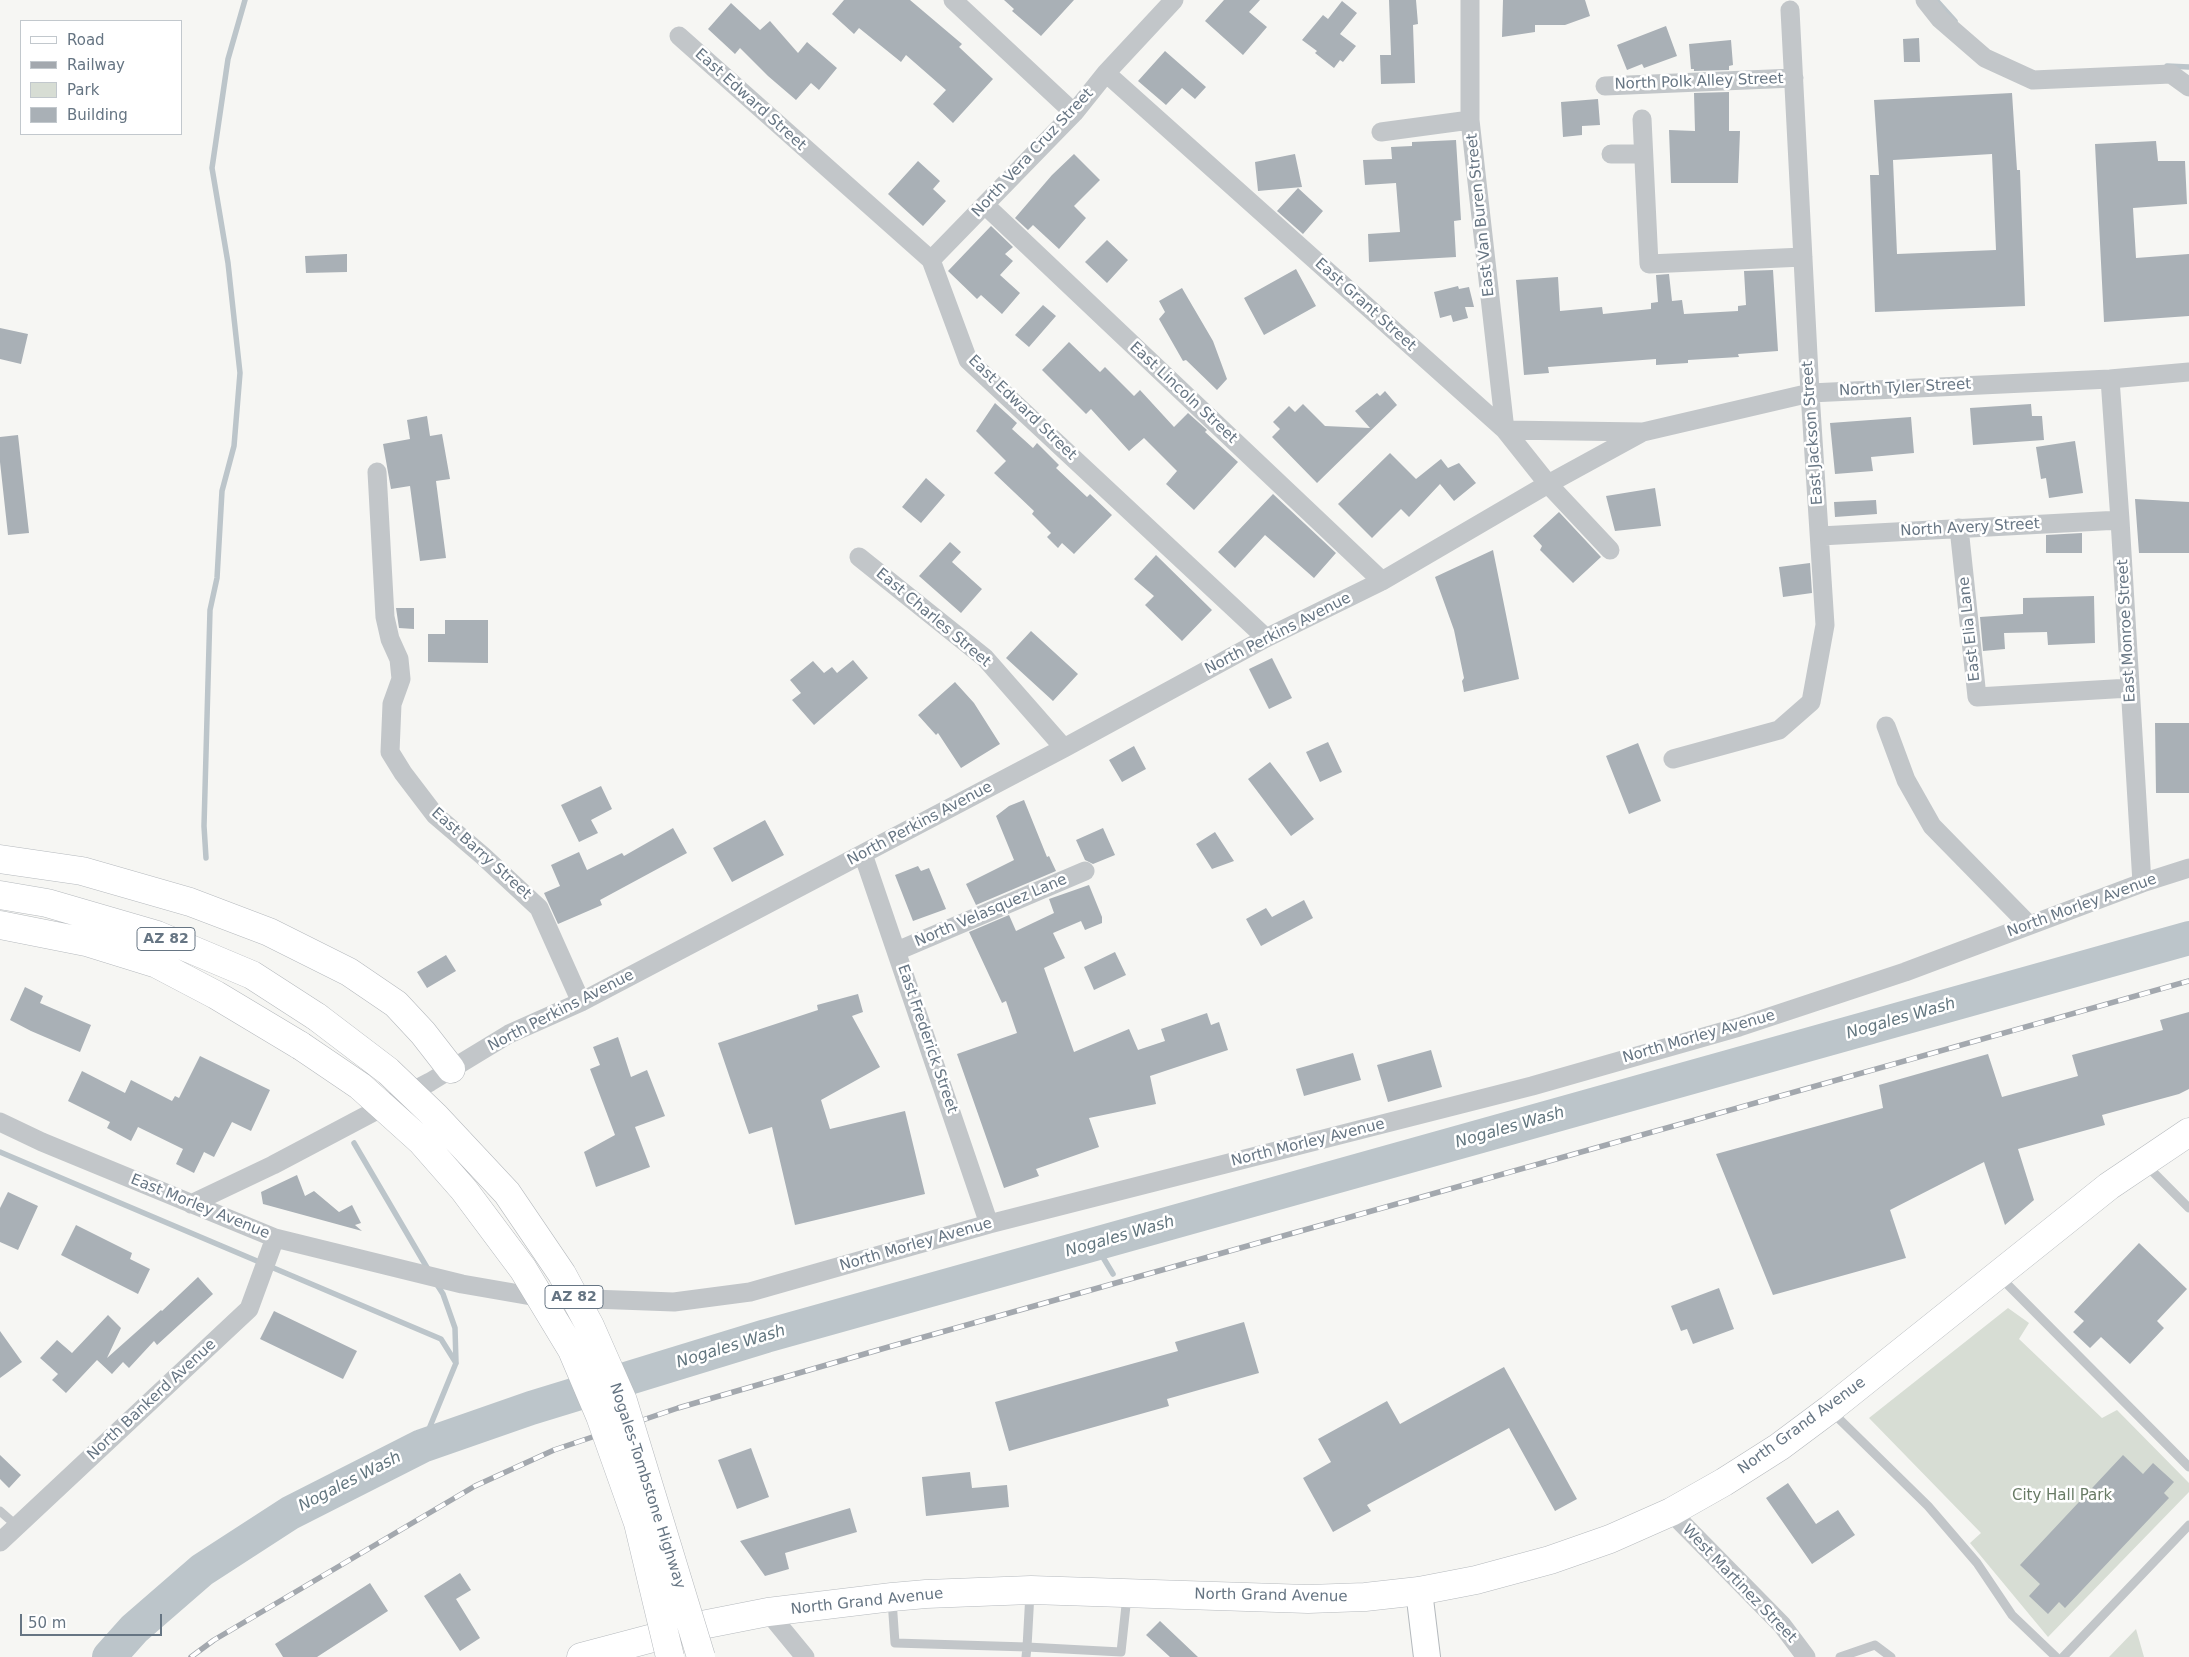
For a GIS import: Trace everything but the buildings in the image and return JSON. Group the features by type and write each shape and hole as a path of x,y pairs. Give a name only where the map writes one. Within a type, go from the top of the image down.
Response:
{"main road":[{"path":"0,859 82,870 190,902 269,932 349,972 396,1004 423,1033 451,1070"},
{"name":"Nogales-Tombstone Highway","path":"0,895 47,903 157,935 252,975 317,1017 388,1071 435,1116 508,1192 562,1274 590,1326 623,1401 701,1657"},
{"name":"Nogales-Tombstone Highway","path":"0,924 86,942 157,964 216,995 300,1046 360,1086 421,1141 464,1190 523,1269 572,1350 600,1416 638,1523 670,1657"},
{"path":"0,939 47,933"},
{"name":"North Grand Avenue","path":"581,1657 664,1634 768,1612 926,1594 1031,1590 1308,1600 1365,1597 1419,1591 1476,1580 1550,1560 1610,1539 1671,1512 1724,1482 1779,1447 1830,1409 2109,1186 2189,1132"}],"street":[{"path":"953,0 1074,113"},
{"name":"North Vera Cruz Street","path":"930,260 1074,113 1106,73 1174,0"},
{"name":"East Van Buren Street","path":"1470,0 1470,120 1505,430"},
{"path":"1925,0 1940,19 1985,58 2033,80 2171,74 2189,87"},
{"name":"East Jackson Street","path":"1673,759 1779,730 1811,702 1825,625 1810,393 1790,10"},
{"name":"East Edward Street","path":"678,36 930,260 968,360 1266,638"},
{"name":"East Grant Street","path":"1106,73 1505,430 1548,484 1610,550"},
{"name":"North Polk Alley Street","path":"1605,86 1794,78"},
{"path":"1642,119 1649,264 1803,257"},
{"path":"1381,132 1470,120"},
{"path":"1611,154 1644,154"},
{"name":"East Lincoln Street","path":"985,205 1382,581"},
{"name":"North Tyler Street","path":"1505,430 1643,432 1810,393 2110,379 2189,372"},
{"name":"East Monroe Street","path":"2110,379 2142,883"},
{"name":"North Perkins Avenue","path":"191,1204 282,1160 451,1070 509,1034 581,1002 864,854 1266,638 1382,581 1548,484 1643,432"},
{"name":"East Barry Street","path":"377,472 385,618 390,639 399,660 401,679 392,704 390,752 403,773 435,815 539,908 581,1002"},
{"name":"North Avery Street","path":"1820,536 2120,520"},
{"name":"East Elia Lane","path":"1960,528 1976,697 2130,688"},
{"name":"East Charles Street","path":"859,557 985,658 1064,748"},
{"path":"1886,726 1906,780 1932,826 2029,924"},
{"name":"East Frederick Street","path":"864,854 989,1224"},
{"name":"North Morley Avenue","path":"407,1270 462,1284 537,1297 674,1302 750,1292 989,1224 1532,1086 1740,1027 1905,972 2029,924 2189,868"},
{"name":"North Velasquez Lane","path":"897,951 1085,872"},
{"name":"East Morley Avenue","path":"0,1122 42,1142 275,1238 407,1270"},
{"name":"North Bankerd Avenue","path":"0,1542 249,1309 275,1238"},
{"name":"West Martinez Street","path":"1671,1512 1782,1625 1806,1657"},
{"path":"1419,1591 1427,1657"},
{"path":"768,1612 805,1657"}],"lane":[{"path":"2143,1162 2189,1208"},
{"path":"1998,1275 2189,1467"},
{"path":"1830,1409 1928,1506 1977,1563 2012,1616 2056,1657"},
{"path":"0,1511 17,1526"},
{"path":"2062,1657 2189,1525"},
{"path":"1026,1657 1031,1590"},
{"path":"892,1598 895,1643 1027,1646 1121,1652 1127,1593"},
{"path":"1840,1657 1874,1645 1891,1657"},
{"path":"1084,1657 1093,1651"}],"green space":[{"name":"City Hall Park","path":"2008,1308 2029,1323 2019,1339 2102,1418 2117,1410 2189,1483 2189,1492 2048,1637 1970,1543 1981,1533 1869,1418"},
{"path":"2136,1629 2144,1657 2109,1657"}],"waterway":[{"path":"206,858 204,826 210,610 217,578 222,491 234,446 240,373 228,263 212,168 228,59 245,0"},
{"path":"1936,0 1955,21"},
{"path":"2167,66 2189,67"},
{"name":"Nogales Wash","path":"109,1657 134,1629 202,1570 290,1513 422,1446 531,1408 766,1336 2189,938"},
{"path":"354,1143 429,1271"},
{"path":"0,1152 441,1339 456,1363"},
{"path":"1095,1244 1113,1274"},
{"path":"422,1446 456,1363 455,1328 443,1294 436,1283"}],"railway":[{"path":"191,1657 214,1640 475,1486 554,1450 678,1408 2189,981"}]}
